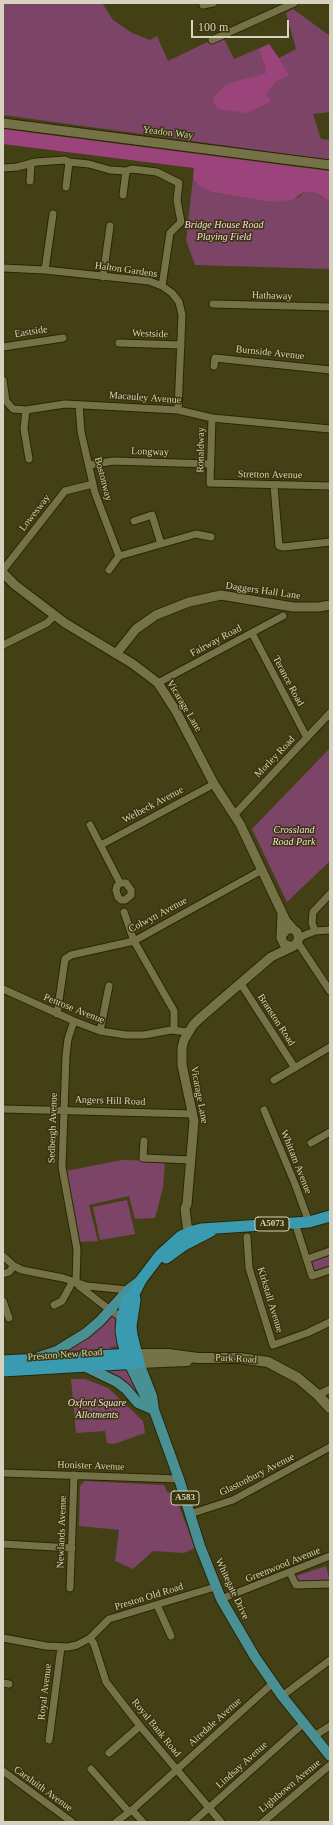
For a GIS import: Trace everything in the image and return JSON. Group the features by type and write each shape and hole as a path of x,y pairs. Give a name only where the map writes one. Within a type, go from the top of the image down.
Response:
{"highway":[{"name":"A5073","path":"132,1359 122,1340 127,1318 135,1300 131,1292 160,1255 170,1245 191,1236 214,1229 309,1222 330,1216"},
{"name":"Preston New Road","path":"3,1361 34,1359 132,1359"},
{"name":"Preston New Road","path":"6,1372 83,1366 132,1359"}],"main road":[{"name":"Preston New Road","path":"34,1359 57,1350 80,1337 131,1292"},
{"name":"Park Road","path":"132,1359 168,1354 198,1358 244,1358 268,1362 298,1378 318,1395 330,1408"},
{"name":"Whitegate Drive","path":"132,1359 145,1398 154,1410 215,1587 247,1645 282,1696 330,1756"},
{"path":"83,1366 117,1382 126,1389 138,1403 154,1410"}],"street":[{"path":"203,5 213,3"},
{"path":"212,40 294,3"},
{"name":"Yeadon Way","path":"3,123 330,165"},
{"path":"3,168 16,167 31,163 65,160 69,162 89,164 110,170 126,171 132,169 157,172 178,183 177,200 181,222 170,233 162,286"},
{"path":"66,187 69,162"},
{"path":"30,181 31,163"},
{"path":"123,195 126,171"},
{"path":"45,270 54,214"},
{"path":"103,277 110,226"},
{"name":"Halton Gardens","path":"3,268 45,270 149,281 162,286 172,293 179,302 182,315 178,410"},
{"name":"Hathaway","path":"213,304 330,307"},
{"name":"Eastside","path":"3,347 63,338"},
{"name":"Westside","path":"119,343 181,345"},
{"name":"Burnside Avenue","path":"214,366 215,358 330,370"},
{"name":"Macauley Avenue","path":"3,380 6,408 26,410 56,405 79,404 178,410 212,418 330,429"},
{"name":"Bostonway","path":"79,404 80,432 98,504 119,556"},
{"path":"26,410 24,429 29,459"},
{"name":"Ronaldway","path":"210,483 212,418"},
{"name":"Longway","path":"88,465 113,461 211,464"},
{"name":"Stretton Avenue","path":"210,483 274,486 330,486"},
{"name":"Lowesway","path":"3,570 65,491 93,484"},
{"path":"274,486 279,546 284,547 330,542"},
{"path":"134,521 152,515 161,544"},
{"path":"110,570 119,556 196,534 211,537"},
{"name":"Vicarage Lane","path":"3,573 15,585 55,616 133,664 158,683 176,711 214,784 240,824 286,921 298,932 296,942 271,957 199,1019 188,1032 182,1048 181,1057 183,1076 192,1114 194,1133 187,1204 185,1209 191,1236"},
{"name":"Daggers Hall Lane","path":"116,654 136,629 156,615 189,602 221,595 293,607 319,607 330,605"},
{"path":"3,645 47,623 55,616"},
{"name":"Fairway Road","path":"158,683 283,616"},
{"name":"Terance Road","path":"252,633 307,738"},
{"name":"Morley Road","path":"234,815 330,713"},
{"name":"Welbeck Avenue","path":"101,844 214,784"},
{"path":"90,825 120,883"},
{"name":"Colwyn Avenue","path":"57,1014 65,959 71,955 134,941 262,870"},
{"path":"315,931 312,923 313,912 330,894"},
{"name":"Vicarage Lane","path":"271,957 282,937 283,921 281,908"},
{"path":"124,912 134,941 174,1011 174,1030"},
{"path":"293,929 287,929 282,937 284,944 296,942 315,931 330,930"},
{"path":"296,942 330,991"},
{"name":"Branston Road","path":"241,984 295,1068"},
{"path":"100,1030 109,986"},
{"name":"Penrose Avenue","path":"3,989 74,1021 112,1033 140,1035 174,1030 188,1032"},
{"name":"Sedbergh Avenue","path":"74,1021 68,1039 66,1056 62,1167 77,1249 74,1282"},
{"path":"274,1080 330,1047"},
{"name":"Angers Hill Road","path":"3,1109 192,1114"},
{"name":"Whittam Avenue","path":"264,1110 309,1222"},
{"path":"311,1143 330,1132"},
{"path":"144,1141 143,1158 191,1160"},
{"path":"294,1223 312,1276 330,1270"},
{"name":"Kirkstall Avenue","path":"247,1237 249,1268 273,1345 307,1333 330,1322"},
{"path":"307,1259 330,1251"},
{"path":"3,1256 14,1266 22,1270 52,1275 100,1288 131,1292"},
{"path":"3,1274 9,1272 14,1266"},
{"path":"54,1305 62,1301 74,1282"},
{"path":"74,1282 110,1310 127,1318"},
{"path":"3,1301 9,1318"},
{"path":"318,1395 330,1389"},
{"name":"Glastonbury Avenue","path":"190,1514 233,1500 330,1447"},
{"name":"Honister Avenue","path":"3,1473 179,1479"},
{"name":"Newlands Avenue","path":"70,1588 74,1475"},
{"path":"3,1544 72,1548"},
{"name":"Greenwood Avenue","path":"221,1599 330,1556"},
{"path":"290,1573 296,1585 330,1584"},
{"name":"Preston Old Road","path":"3,1638 40,1645 61,1647 77,1645 90,1638 109,1619 215,1587"},
{"path":"157,1605 171,1636"},
{"name":"Royal Bank Road","path":"90,1638 94,1644 106,1682 140,1726 210,1807 221,1822"},
{"name":"Royal Avenue","path":"49,1740 61,1647"},
{"path":"282,1696 330,1660"},
{"name":"Airedale Avenue","path":"116,1822 177,1770 273,1683"},
{"name":"Lindsay Avenue","path":"193,1822 304,1723"},
{"path":"109,1753 140,1726"},
{"path":"314,1736 330,1726"},
{"name":"Lightbown Avenue","path":"263,1822 330,1765"},
{"path":"91,1769 130,1811 143,1822"},
{"name":"Carsluith Avenue","path":"3,1772 72,1822"}],"green space":[{"path":"3,3 102,3 113,20 132,33 150,40 157,36 168,61 222,35 234,59 269,44 279,58 296,49 286,13 293,9 330,36 330,112 313,114 321,139 330,140 330,160 3,115"},
{"name":"Bridge House Road Playing Field","path":"193,178 199,187 211,192 270,202 299,197 304,192 311,192 320,195 330,202 330,269 195,265 186,240"},
{"name":"Crossland Road Park","path":"330,748 330,861 287,902 252,829"},
{"path":"122,1160 165,1161 163,1188 155,1218 135,1219 129,1196 89,1205 98,1241 80,1242 66,1171"},
{"path":"127,1200 135,1234 100,1240 93,1207"},
{"path":"330,1251 330,1270 312,1276 307,1259"},
{"path":"112,1314 119,1319 122,1346 111,1347 110,1351 61,1354"},
{"path":"129,1363 145,1398 138,1403 103,1374 108,1364"},
{"name":"Oxford Square Allotments","path":"71,1379 85,1379 108,1388 143,1421 145,1433 114,1444 107,1443 105,1431 76,1433"},
{"path":"85,1481 164,1485 167,1492 174,1493 195,1548 184,1553 153,1551 133,1569 115,1561 119,1530 79,1526 80,1486"},
{"path":"326,1566 330,1582 299,1583 296,1576"}],"shaded area":[{"path":"269,44 288,73 288,76 275,82 266,94 271,102 246,113 218,109 214,104 213,98 226,85 265,74 266,69 259,49"},
{"path":"3,129 330,171 330,202 320,195 311,192 304,192 292,200 270,202 211,192 199,187 193,178 194,168 3,144"}]}
